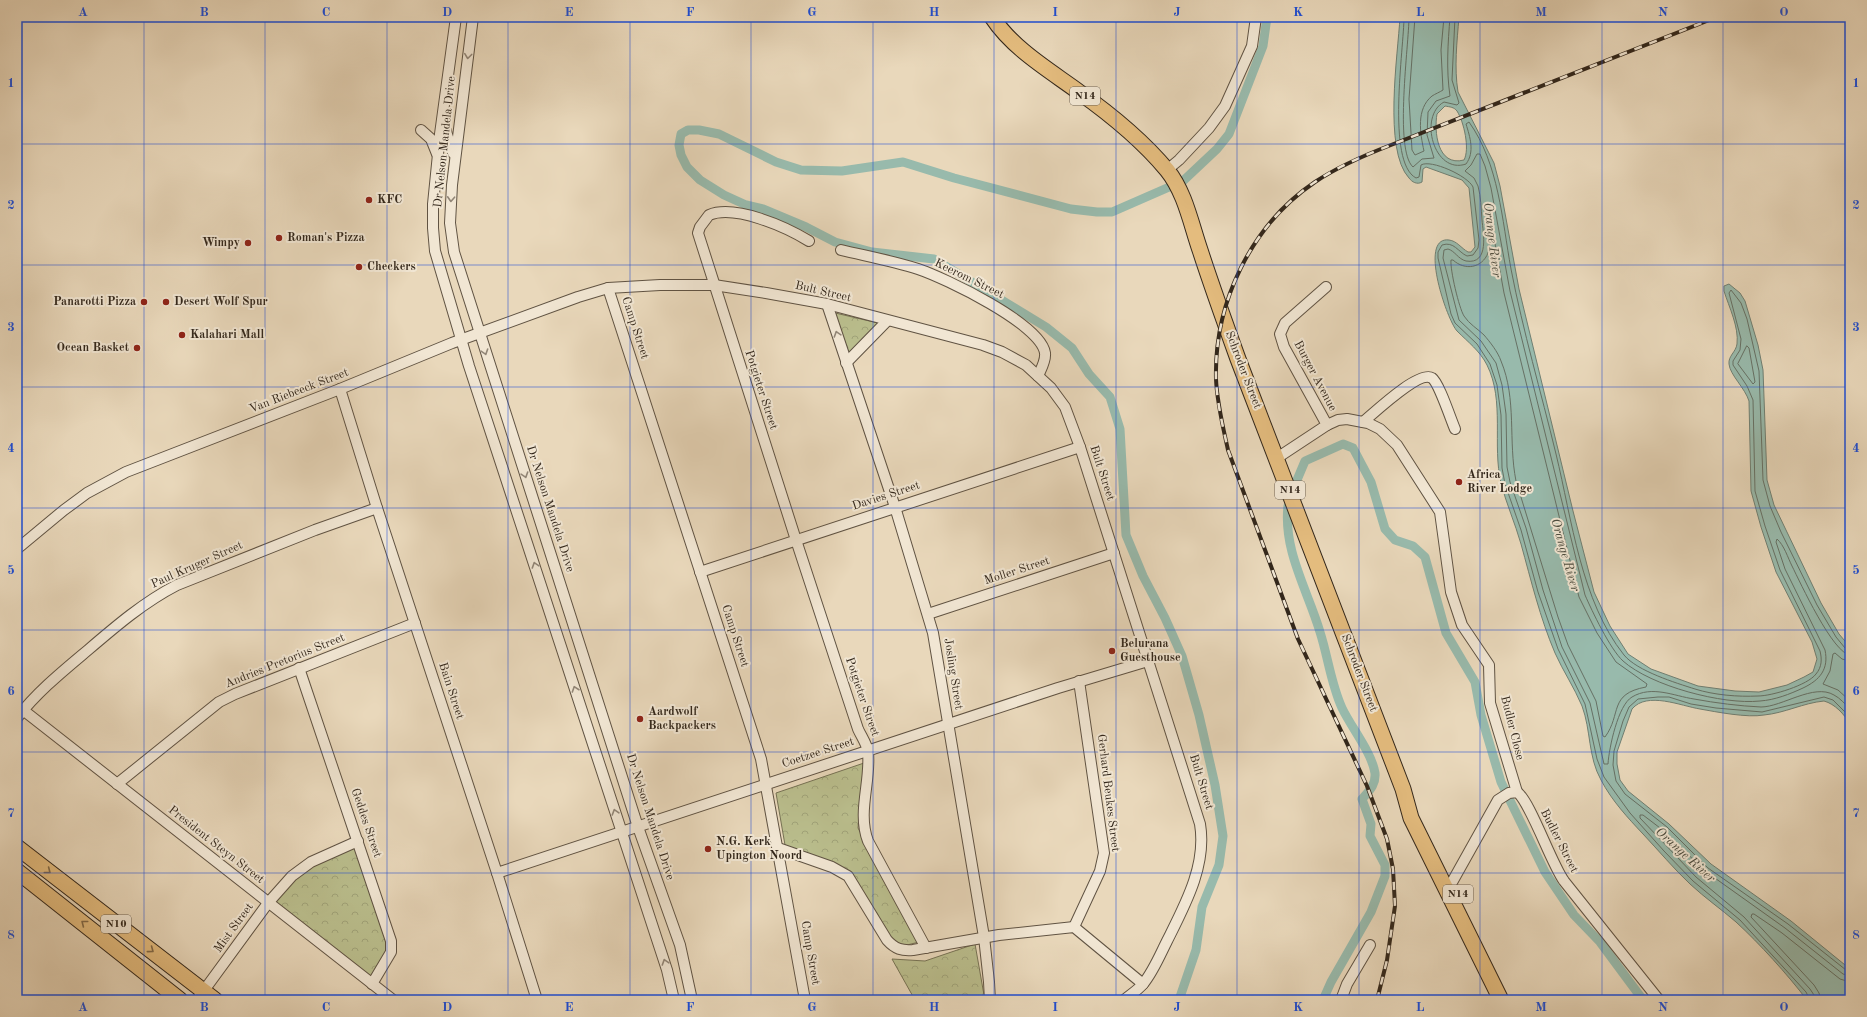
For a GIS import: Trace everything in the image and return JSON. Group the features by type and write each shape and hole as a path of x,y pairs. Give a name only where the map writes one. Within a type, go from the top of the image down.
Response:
{"highway":[{"name":"Schroder Street","path":"992,17 1011,38 1036,61 1107,113 1146,148 1173,180 1215,296 1404,789 1413,800 1450,888 1501,1000"},
{"name":"N10","path":"17,847 205,997"},
{"name":"N10","path":"17,871 180,1000"},
{"name":"Schroder Street","path":"1450,888 1510,1000"}],"street":[{"name":"Dr Nelson Mandela Drive","path":"456,17 443,128 438,156 432,216 434,241 461,340 667,970 674,1000"},
{"name":"Dr Nelson Mandela Drive","path":"472,17 450,204 451,237 454,252 638,827 680,945 692,1000"},
{"path":"1173,180 1179,160 1209,128 1225,106 1252,46 1256,17"},
{"path":"455,158 443,128 462,102"},
{"path":"421,130 431,139 438,156"},
{"name":"Potgieter Street","path":"809,241 786,229 737,213 714,213 709,215 703,222 698,234 858,729 868,751 864,816 865,832 868,841 926,948"},
{"name":"Keerom Street","path":"841,250 918,269 954,285 1001,309 1032,334 1042,346 1045,358 1038,376"},
{"name":"Bult Street","path":"608,288 667,285 714,286 828,304 887,321 991,347 1015,358 1038,376 1061,400 1080,447 1191,795 1202,834 1198,869 1191,889 1162,951 1143,984 1124,1000"},
{"name":"Burger Avenue","path":"1326,287 1285,323 1280,334 1284,347 1327,425"},
{"name":"Van Riebeeck Street","path":"17,549 64,510 103,483 126,472 340,389 461,340 578,296 608,288"},
{"name":"Camp Street","path":"608,288 758,750 767,784 805,1000"},
{"name":"Josling Street","path":"828,304 846,363 895,507 928,614 938,655 948,724 984,937 990,1000"},
{"path":"846,363 887,321"},
{"path":"1363,422 1404,388 1422,378 1428,377 1433,379 1437,385 1455,429"},
{"name":"Bain Street","path":"340,389 414,623 497,873 537,1000"},
{"name":"Burger Avenue","path":"1277,458 1327,425 1338,420 1347,419 1363,422 1380,429 1397,445 1440,512"},
{"name":"Davies Street","path":"700,572 1080,447"},
{"name":"Paul Kruger Street","path":"20,714 63,671 136,611 159,595 177,586 315,530 377,508"},
{"name":"Budler Close","path":"1440,512 1451,592 1462,625 1489,665 1490,703 1509,794"},
{"name":"Moller Street","path":"928,614 1114,553"},
{"name":"Andries Pretorius Street","path":"117,784 219,702 299,668 414,623"},
{"name":"Coetzee Street","path":"497,873 1079,681 1148,661"},
{"name":"Geddes Street","path":"299,668 392,941 391,952 372,984"},
{"name":"Gerhard Beukes Street","path":"1074,927 1100,871 1104,854 1079,681"},
{"name":"President Steyn Street","path":"20,714 117,784 393,1000"},
{"path":"1450,888 1509,794"},
{"name":"Budler Street","path":"1509,794 1521,796 1554,865 1564,881 1659,1000"},
{"name":"Mist Street","path":"205,997 268,903 292,876 304,866 319,858 358,841"},
{"path":"778,848 826,865 843,873 850,879 882,934 892,945 907,951 984,937 1074,927 1143,984"},
{"path":"1341,1000 1347,984 1370,945"}],"green space":[{"path":"831,312 878,323 846,356"},
{"path":"864,763 858,828 919,942 903,946 892,939 850,872 785,845 776,793"},
{"path":"360,845 393,939 370,981 272,904 307,866"},
{"path":"975,944 984,995 982,1000 915,1000 892,959 925,961"}],"water":[{"name":"Orange River","path":"1400,17 1459,17 1456,64 1458,92 1494,163 1500,186 1519,289 1573,511 1594,592 1610,626 1628,654 1651,669 1698,686 1735,691 1759,692 1787,685 1813,672 1817,659 1812,642 1776,572 1751,491 1749,401 1732,373 1729,364 1737,344 1737,331 1724,291 1724,286 1729,284 1740,293 1745,301 1758,345 1763,370 1767,480 1774,505 1821,603 1839,634 1850,647 1850,724 1839,710 1832,704 1824,701 1772,714 1749,716 1715,712 1664,701 1646,701 1638,704 1632,709 1617,752 1617,764 1620,780 1628,791 1669,824 1711,864 1791,921 1850,969 1850,1000 1807,1000 1782,970 1736,922 1701,894 1666,860 1620,809 1601,780 1594,762 1582,706 1558,660 1550,640 1536,599 1519,536 1505,498 1499,468 1496,393 1492,379 1487,365 1481,355 1457,331 1453,324 1447,312 1438,280 1435,264 1436,251 1440,242 1449,240 1452,241 1468,252 1471,252 1475,247 1469,188 1462,180 1426,167 1423,169 1422,182 1415,183 1409,178 1401,165 1396,146 1394,125 1395,77","holes":["1445,106 1452,107 1460,116 1466,143 1466,155 1464,160 1455,161 1448,158 1439,146 1436,129 1437,114"]}],"waterway":[{"path":"1179,1000 1196,950 1202,907 1219,865 1223,836 1215,785 1199,715 1182,656 1165,618 1143,576 1126,535 1120,429 1110,397 1089,374 1072,348 1046,327 934,259 872,252 835,242 806,227 763,209 746,205 724,195 700,180 687,167 681,155 679,145 681,134 688,130 699,130 719,134 776,162 801,170 842,171 903,162 954,178 1071,209 1112,212 1183,181 1217,149 1229,134 1263,46 1267,17"},
{"path":"1297,480 1305,461 1343,444 1353,448 1371,482 1385,529 1395,540 1413,546 1425,557 1446,633 1475,682 1481,715 1501,782 1545,872 1574,915 1600,942 1643,1000"},
{"path":"1288,506 1287,523 1293,555 1323,641 1335,690 1342,708 1366,749 1373,765 1375,777 1372,788 1362,799 1371,824 1370,836 1385,865 1385,876 1371,912 1331,982 1323,1000"}],"railway":[{"path":"1377,1000 1387,960 1395,906 1393,869 1387,839 1367,786 1298,639 1228,450 1222,424 1216,379 1217,350 1222,322 1230,295 1241,268 1255,243 1272,220 1292,200 1315,182 1333,171 1381,149 1717,17"}],"place":[{"name":"KFC","path":"369,200"},
{"name":"Roman's Pizza","path":"279,238"},
{"name":"Wimpy","path":"248,243"},
{"name":"Checkers","path":"359,267"},
{"name":"Panarotti Pizza","path":"144,302"},
{"name":"Desert Wolf Spur","path":"166,302"},
{"name":"Kalahari Mall","path":"182,335"},
{"name":"Ocean Basket","path":"137,348"},
{"name":"Africa River Lodge","path":"1459,482"},
{"name":"Belurana Guesthouse","path":"1112,651"},
{"name":"Aardwolf Backpackers","path":"640,719"},
{"name":"N.G. Kerk Upington Noord","path":"708,849"}]}
